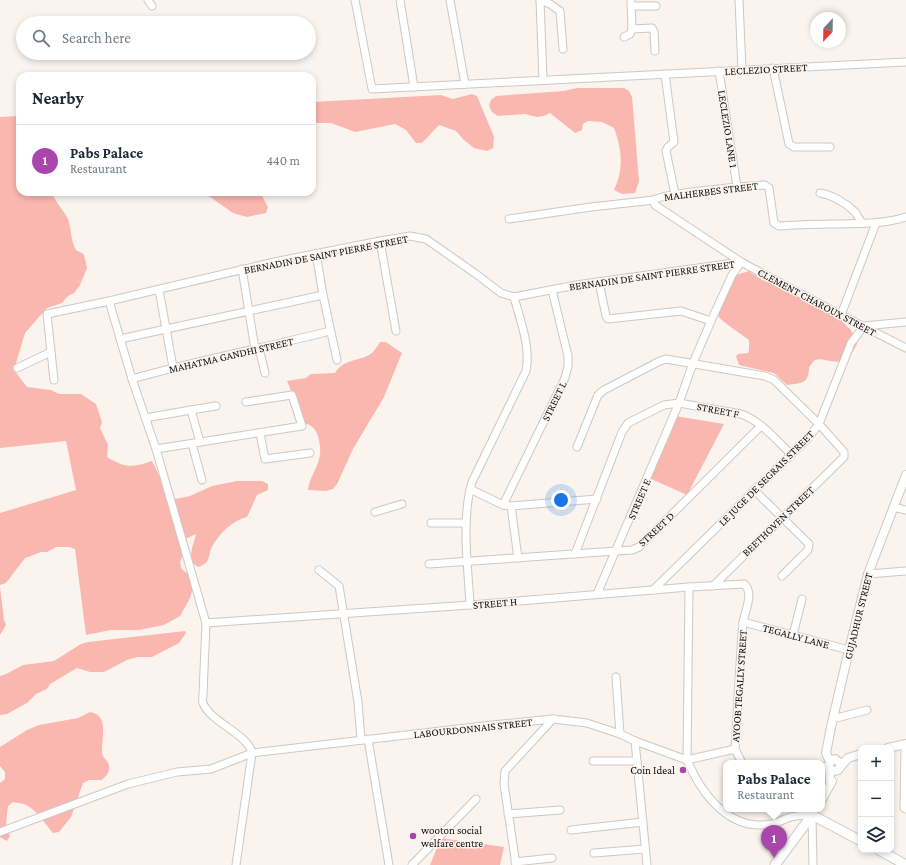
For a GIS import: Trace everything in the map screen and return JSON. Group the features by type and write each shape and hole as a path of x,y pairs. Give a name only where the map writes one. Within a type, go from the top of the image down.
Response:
{"main road":[{"path":"775,865 814,812 858,839"},
{"path":"883,853 903,864"}],"street":[{"name":"LECLEZIO STREET","path":"355,0 372,89 906,62"},
{"path":"400,0 414,87"},
{"path":"450,0 465,84"},
{"path":"543,80 540,0 550,4 560,11 563,49"},
{"path":"739,0 742,70"},
{"path":"624,37 630,34 632,29 631,3 656,6"},
{"path":"632,29 652,28 654,32 655,51"},
{"path":"774,68 789,144 794,147 830,147"},
{"name":"LECLEZIO LANE 1","path":"719,71 737,187"},
{"path":"665,74 674,142 666,151 675,194"},
{"name":"MALHERBES STREET","path":"654,200 657,197 675,194 765,185 769,188 774,223 779,226 862,223"},
{"path":"820,193 836,199 855,212 862,223 888,222 906,217"},
{"path":"509,219 591,207 654,200"},
{"name":"CLEMENT CHAROUX STREET","path":"654,200 655,205 740,262 841,316 906,348"},
{"path":"841,316 876,223"},
{"name":"BERNADIN DE SAINT PIERRE STREET","path":"51,352 47,314 316,253 410,236 426,239 476,274 500,293 514,297 599,282 740,262"},
{"path":"380,241 396,331"},
{"path":"316,253 322,295 337,360"},
{"name":"STREET E","path":"597,594 679,403 693,363 711,321 732,275 740,262"},
{"path":"242,269 257,349 265,373"},
{"path":"599,282 606,316 608,319 681,311 711,321"},
{"path":"158,290 173,367"},
{"name":"STREET L","path":"503,504 565,378 568,366 568,356 552,290"},
{"path":"120,339 322,295"},
{"path":"470,605 466,523 470,489 526,371 528,362 527,349 514,297"},
{"path":"109,301 132,379 156,449 206,623 202,694 203,703 210,713 246,742 252,753 236,865"},
{"path":"864,326 905,321"},
{"name":"LE JUGE DE SEGRAIS STREET","path":"653,590 808,438 819,424 852,343 864,326"},
{"name":"MAHATMA GANDHI STREET","path":"132,379 173,367 257,349 330,331"},
{"path":"17,368 51,352 54,380"},
{"path":"577,447 598,395 604,390 666,359 765,376 774,380 819,424"},
{"path":"156,449 302,426 292,395 246,402"},
{"path":"575,554 622,432 628,423 664,405 679,403"},
{"name":"STREET F","path":"679,403 749,416 791,454"},
{"path":"146,418 216,406"},
{"path":"191,410 200,442"},
{"name":"BEETHOVEN STREET","path":"713,586 844,457 844,452 819,424"},
{"name":"STREET D","path":"429,564 632,550 639,547 761,426"},
{"path":"260,433 265,459 310,452"},
{"path":"192,444 202,480"},
{"name":"GUJADHUR STREET","path":"830,784 826,752 849,650 868,574 906,475"},
{"path":"470,489 503,504 511,506 597,499"},
{"path":"754,490 809,544 809,547 782,576"},
{"path":"375,512 402,504"},
{"path":"511,506 518,558"},
{"path":"894,507 906,510"},
{"path":"431,523 466,523"},
{"path":"319,570 339,586 364,740 389,865"},
{"path":"868,574 906,571"},
{"name":"STREET H","path":"206,623 744,584 748,587 750,593 743,622"},
{"path":"689,587 687,760 694,777 701,787 723,811"},
{"path":"793,635 802,598"},
{"name":"TEGALLY LANE","path":"743,622 849,650"},
{"name":"AYOOB TEGALLY STREET","path":"735,749 743,622"},
{"path":"616,677 620,734"},
{"path":"833,718 867,710"},
{"path":"552,858 515,863 504,784 505,771 553,719"},
{"name":"LABOURDONNAIS STREET","path":"0,832 128,784 177,772 210,769 252,753 553,719 587,723 687,760"},
{"path":"635,741 647,865"},
{"path":"894,747 906,744 905,808"},
{"path":"687,760 735,749 740,760"},
{"path":"825,794 839,768 848,758 858,755"},
{"path":"827,766 835,760 840,763 839,768"},
{"path":"593,761 637,761"},
{"path":"412,865 476,799"},
{"path":"508,814 560,810"},
{"path":"724,812 730,817 740,822 770,825 788,818 814,812 812,865"},
{"path":"571,830 643,822"},
{"path":"594,853 645,849"}],"shaded area":[{"path":"577,88 624,88 629,91 632,97 639,181 635,193 622,194 614,190 621,167 621,159 619,144 614,128 602,122 588,121 583,124 582,130 575,133 550,113 537,117 525,114 498,116 492,112 489,106 491,100 496,96 564,91"},
{"path":"472,94 477,96 494,137 493,148 487,151 474,148 456,131 439,125 422,143 416,143 406,130 395,124 355,132 331,123 316,123 316,102 441,95 453,99"},
{"path":"16,116 16,196 54,196 68,219 74,247 84,255 87,268 80,285 74,293 68,296 62,303 47,308 25,333 14,370 27,387 51,390 59,394 81,394 96,404 102,422 100,428 108,445 107,457 129,466 152,461 171,500 190,496 212,486 237,481 262,481 268,484 268,490 257,495 247,517 236,521 227,528 213,545 207,561 202,565 198,567 194,564 191,557 196,534 185,539 185,551 180,562 181,568 195,581 190,598 180,616 164,625 139,630 111,630 86,635 75,549 69,547 56,547 47,552 41,552 25,558 6,583 0,585 0,513 76,490 66,441 0,448 0,117"},
{"path":"209,196 262,196 268,207 266,213 247,217 233,213"},
{"path":"749,271 762,280 772,283 782,282 832,312 851,330 857,344 851,355 845,360 837,362 821,359 815,360 809,367 808,377 804,382 787,385 774,373 739,365 736,356 738,354 748,353 749,340 721,319 719,314 723,298 732,279"},
{"path":"380,342 386,342 402,353 384,397 353,449 337,484 333,489 326,491 308,490 310,481 319,460 320,444 318,435 314,428 298,421 295,417 294,399 287,381 306,378 311,374 335,373 347,362 362,358 372,353"},
{"path":"675,416 724,424 687,495 649,478"},
{"path":"0,587 6,625 0,635"},
{"path":"185,631 186,633 179,643 152,657 138,657 127,660 104,672 90,672 77,668 50,684 47,689 36,694 27,703 7,714 0,715 0,676 23,665 54,661 81,644 88,642"},
{"path":"90,712 96,714 102,723 102,753 108,763 109,771 102,780 89,780 83,783 71,817 59,832 53,833 30,807 13,802 8,806 6,823 10,836 7,841 0,837 0,783 5,779 5,772 0,766 0,747 27,730 39,725 78,718"},
{"path":"441,838 504,847 500,865 430,865"}],"place":[{"name":"Coin Ideal","path":"683,770"},
{"name":"wooton social welfare centre","path":"413,836"},
{"name":"Pabs Palace","path":"774,858"}]}
